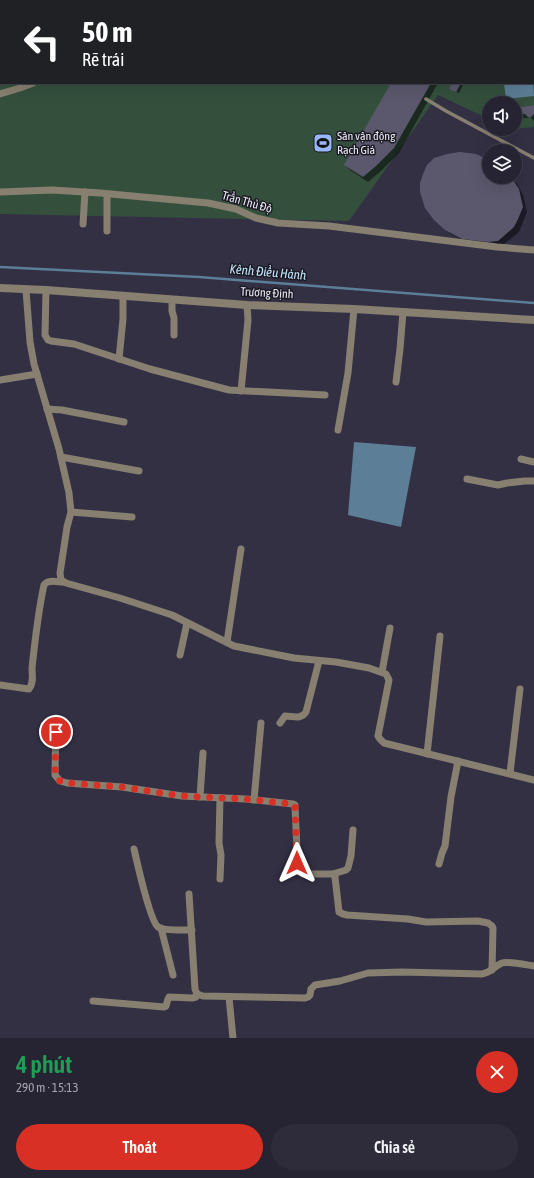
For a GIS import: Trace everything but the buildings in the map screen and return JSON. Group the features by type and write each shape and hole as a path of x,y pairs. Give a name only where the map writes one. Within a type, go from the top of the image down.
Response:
{"street":[{"path":"0,94 30,84"},
{"name":"Trần Thủ Độ","path":"0,192 52,190 208,203 236,209 256,218 278,223 329,226 497,247 534,250"},
{"path":"83,224 85,192"},
{"path":"107,194 107,231"},
{"name":"Trương Định","path":"0,288 247,305 354,309 534,320"},
{"path":"26,290 30,342 37,374 61,457 69,493 71,512 67,527 60,573 61,580 63,582"},
{"path":"46,290 44,335 48,340 74,344 150,369 229,390 325,396"},
{"path":"119,359 123,296"},
{"path":"172,300 174,335"},
{"path":"241,391 248,320 247,305"},
{"path":"338,430 348,373 354,309"},
{"path":"396,382 403,312"},
{"path":"0,380 37,374"},
{"path":"47,409 62,410 124,422"},
{"path":"61,457 139,471"},
{"path":"521,459 534,462"},
{"path":"467,479 498,485 526,480 534,481"},
{"path":"71,512 132,517"},
{"path":"227,642 241,549"},
{"path":"0,685 31,688 36,633 44,585 45,582 63,582 151,608 187,622 234,646 294,658 355,665 382,672 386,674 389,680 378,736 384,743 534,780"},
{"path":"180,655 187,622"},
{"path":"382,672 390,628"},
{"path":"427,754 440,636"},
{"path":"280,723 285,716 300,718 306,712 318,660"},
{"path":"510,773 520,689"},
{"path":"56,718 55,775 60,781 67,783 122,787 182,796 254,800 295,805 298,870 303,874 333,874 346,870 348,868 351,856 353,830"},
{"path":"254,800 261,723"},
{"path":"200,797 203,753"},
{"path":"439,864 445,846 452,791 458,761"},
{"path":"220,798 220,879"},
{"path":"134,849 143,887 155,924 161,928 192,930"},
{"path":"333,874 335,877 338,908 343,914 408,919 426,922 478,921 488,923 493,928 492,970"},
{"path":"189,894 195,989 197,994"},
{"path":"161,928 173,975"},
{"path":"197,994 203,996 229,997 305,998 308,997 314,985 368,973 402,972 482,974 488,973 501,963 534,966"},
{"path":"93,1002 164,1007 166,1006 169,997 192,998 196,997 197,994"},
{"path":"229,997 233,1038"}],"lane":[{"path":"426,98 446,111 534,158"}],"green space":[{"path":"0,84 534,84 534,127 522,128 522,96 482,96 482,116 438,95 349,221 0,214"}],"water":[{"path":"504,84 533,84 534,96 522,97 522,96 506,96"},
{"path":"354,442 416,447 401,527 348,515"}],"waterway":[{"name":"Kênh Điều Hành","path":"0,267 199,277 534,303"}],"place":[{"name":"Sân vận động Rạch Giá","path":"323,143"}],"route":[{"path":"56,732 55,775 60,781 67,783 122,787 182,796 246,799 295,805 297,828 297,863"}]}
